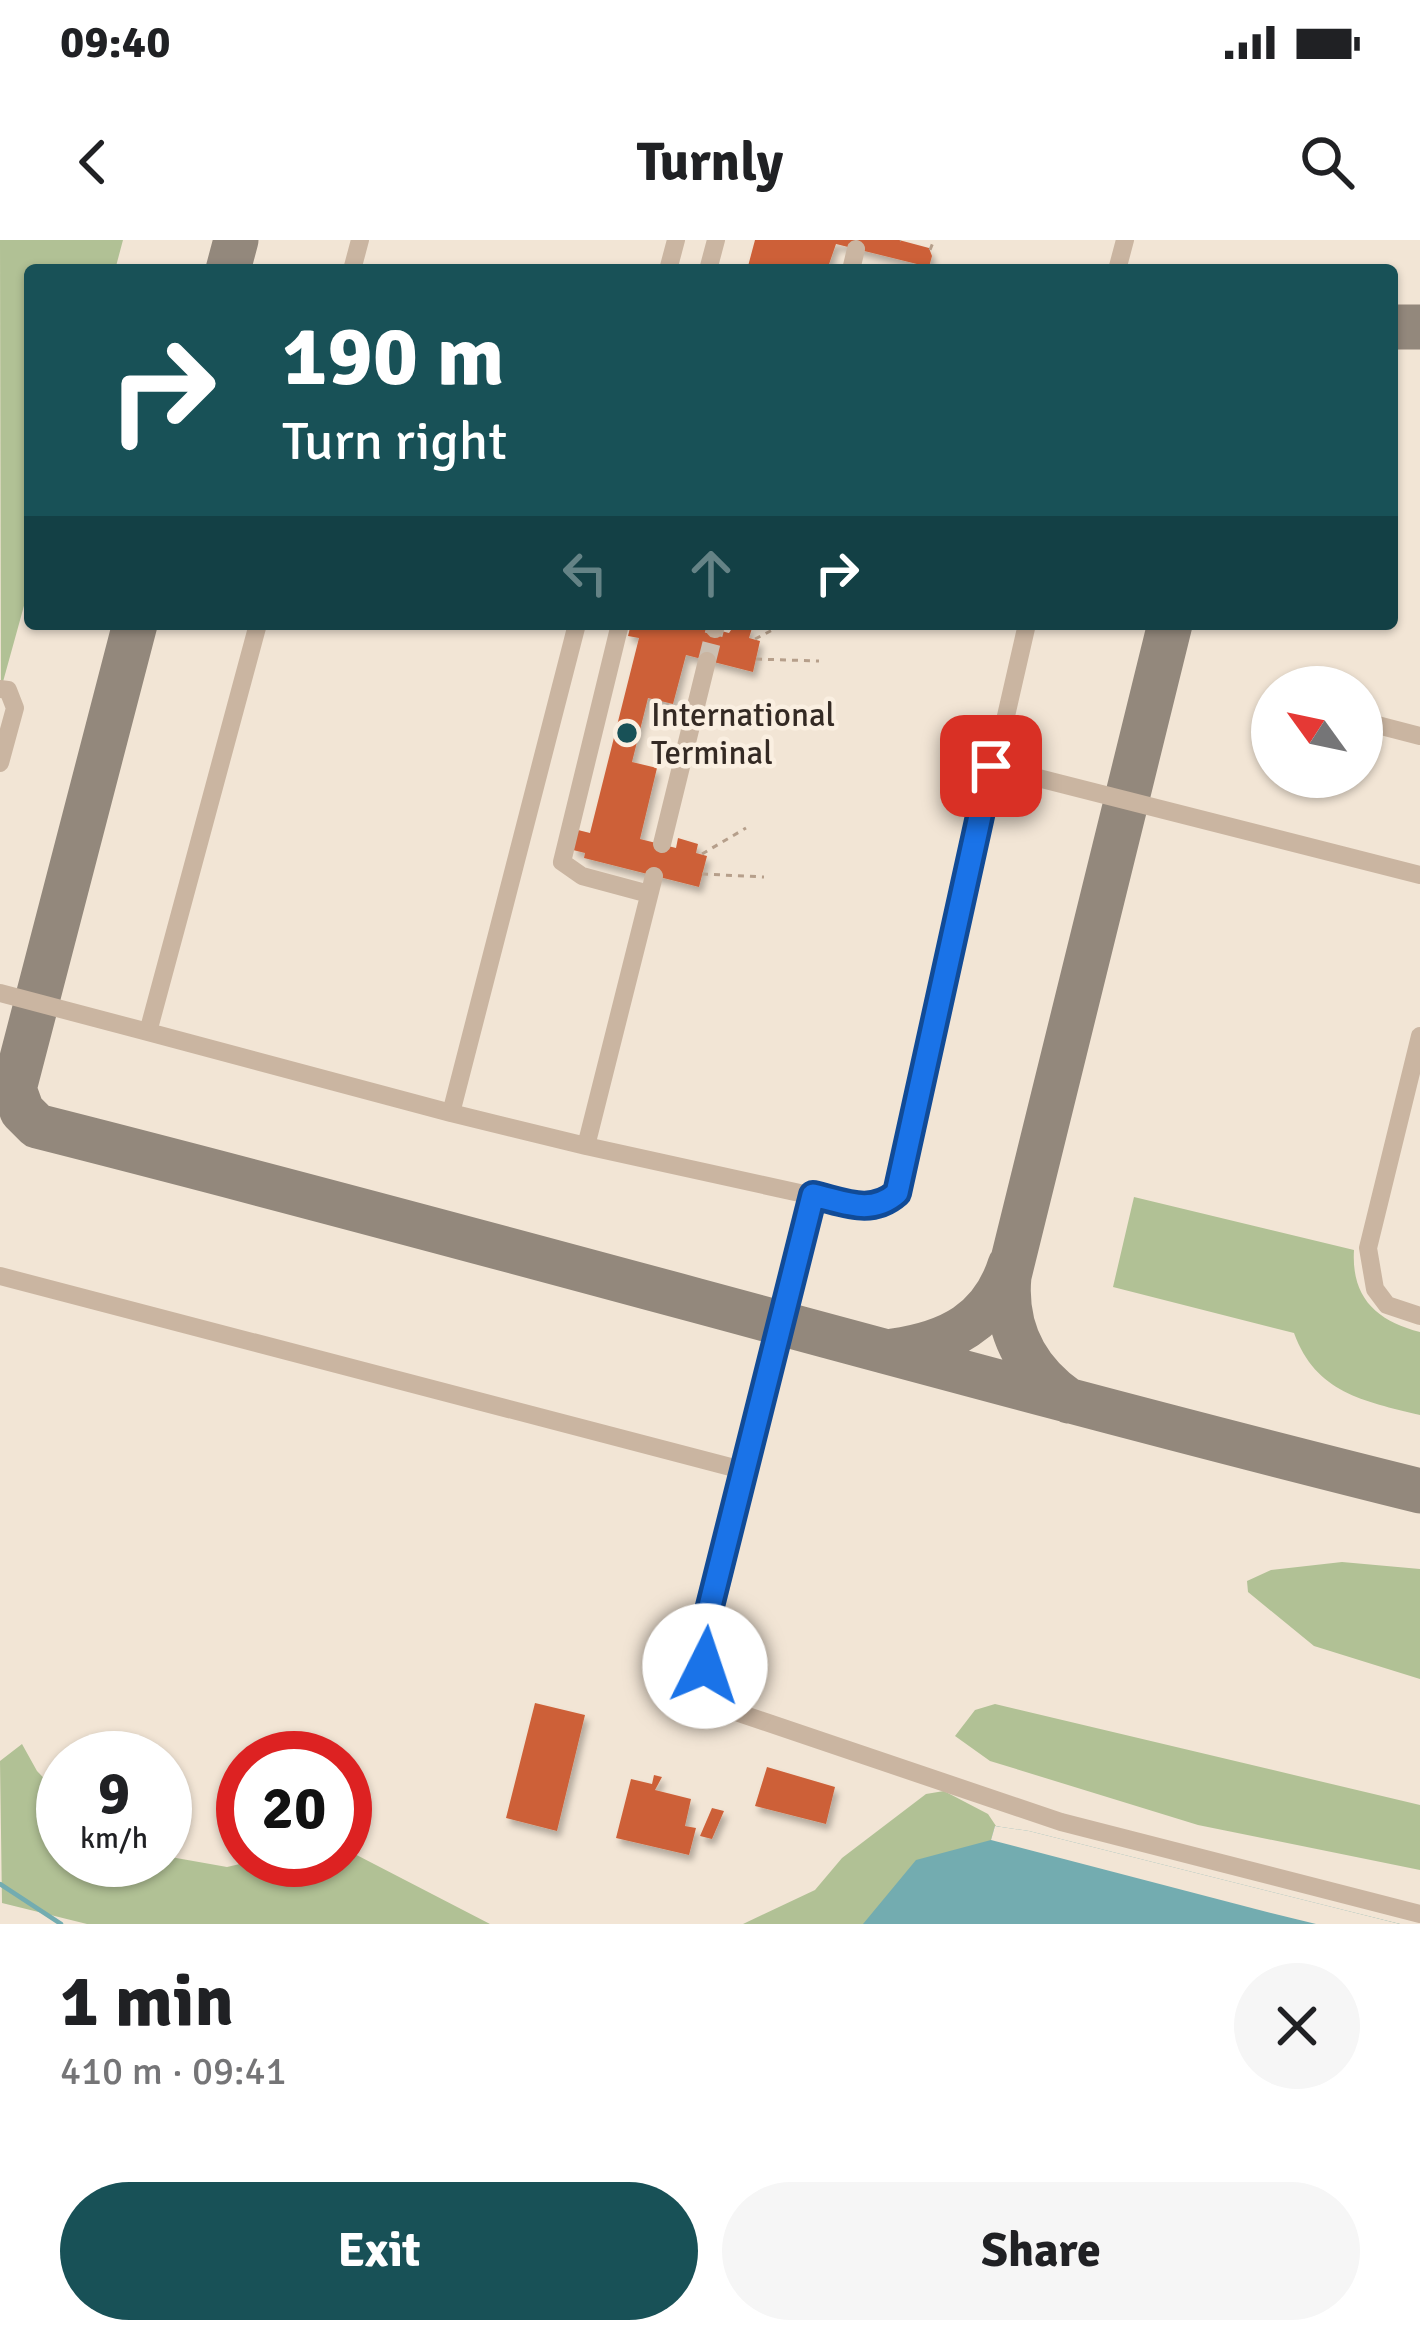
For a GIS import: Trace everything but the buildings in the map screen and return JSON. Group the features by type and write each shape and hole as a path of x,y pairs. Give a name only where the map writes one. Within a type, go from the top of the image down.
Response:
{"lane":[{"path":"852,264 856,249"},
{"path":"148,1032 256,630"},
{"path":"451,1113 575,630"},
{"path":"586,1146 651,885 582,876 562,862 619,630"},
{"path":"0,993 586,1146 868,1208 884,1205 897,1193 1025,630"},
{"path":"662,844 707,661"},
{"path":"0,689 8,690 15,708 0,763"},
{"path":"1383,726 1420,736"},
{"path":"991,766 1417,874 1420,852"},
{"path":"1420,1036 1413,1092 1368,1248 1375,1289 1387,1304 1420,1316"},
{"path":"813,1195 703,1634 709,1694 724,1708 1061,1822 1420,1914"},
{"path":"0,1276 742,1470"}],"path":[{"path":"930,250 934,240"},
{"path":"755,639 772,630"},
{"path":"756,659 819,661"},
{"path":"702,854 746,828"},
{"path":"702,874 764,877"}],"green space":[{"path":"0,240 123,240 117,264 24,264 24,606 1,689"},
{"path":"1134,1197 1354,1250 1357,1282 1370,1305 1391,1321 1420,1332 1420,1415 1361,1399 1329,1382 1303,1353 1294,1333 1113,1287"},
{"path":"1342,1562 1420,1569 1420,1679 1314,1646 1248,1592 1247,1581 1271,1570"},
{"path":"995,1704 1420,1805 1420,1870 1198,1825 990,1761 955,1736 975,1710"},
{"path":"22,1744 36,1769 36,1887 192,1887 192,1861 216,1865 216,1887 372,1887 372,1863 490,1924 87,1924 2,1903 0,1761"},
{"path":"944,1791 988,1814 996,1826 1400,1924 743,1924 815,1890 842,1858 926,1794"}],"water":[{"path":"995,1826 1400,1924 863,1924 916,1860 991,1840"}],"pier":[{"path":"995,1826 1400,1924 1316,1924 991,1840"}],"waterway":[{"path":"0,1884 61,1924"}],"taxiway":[{"path":"230,264 236,240"},
{"path":"1398,327 1420,327"},
{"path":"133,630 14,1089 22,1111 37,1126 1420,1491"},
{"path":"1069,1401 1041,1376 1021,1347 1010,1313 1009,1276 1169,630"},
{"path":"893,1351 932,1342 966,1326 992,1301 1010,1265"}],"tunnel":[{"path":"707,661 715,630"}],"place":[{"name":"International Terminal","path":"627,733"}],"route":[{"path":"705,1666 703,1634 813,1195 868,1208 884,1205 897,1193 991,766"}]}
